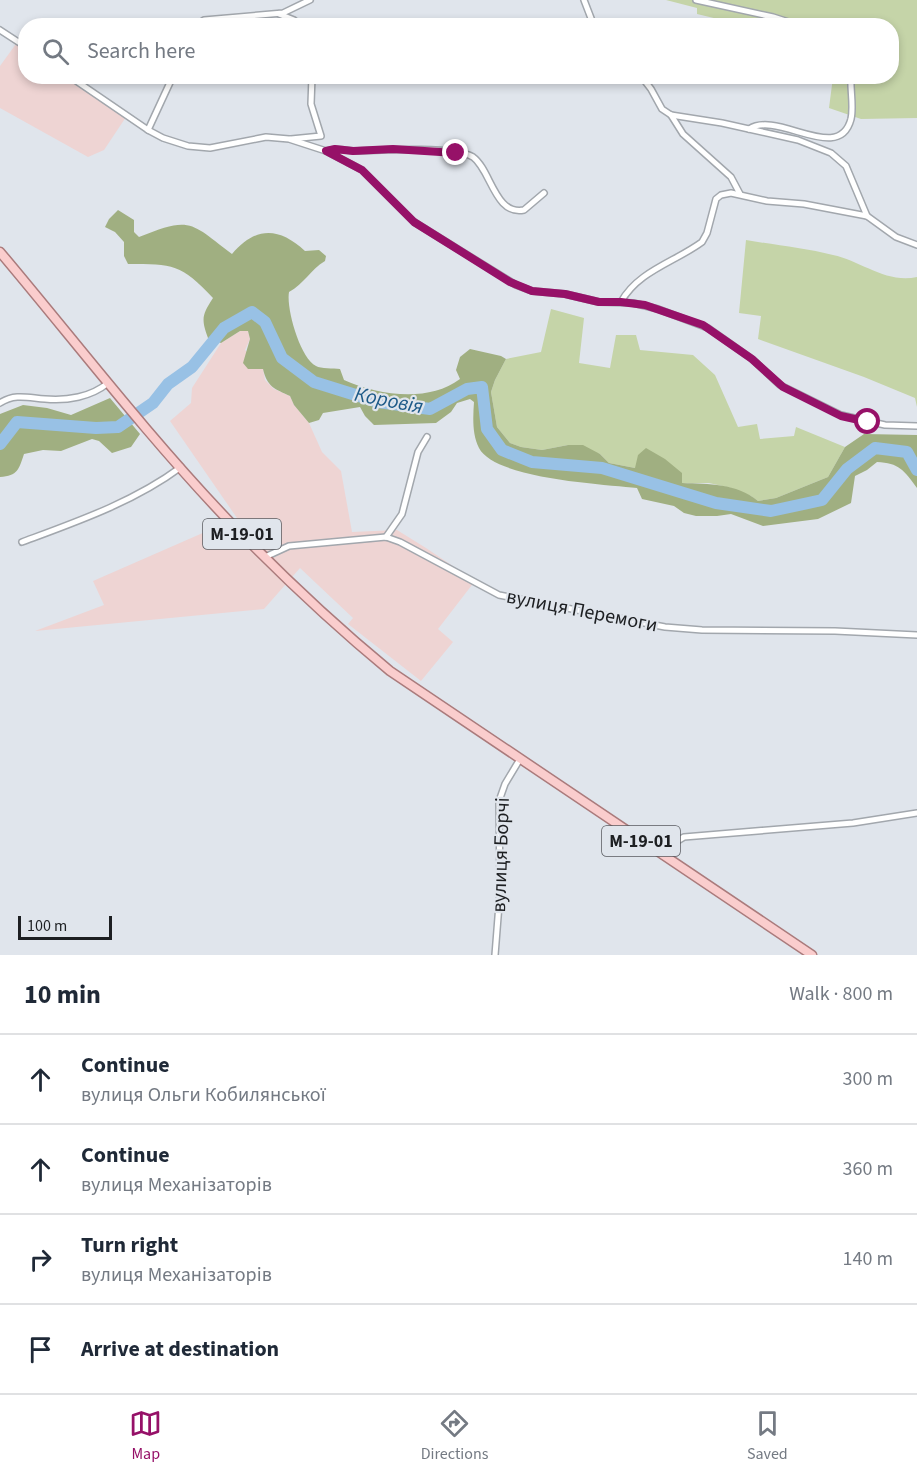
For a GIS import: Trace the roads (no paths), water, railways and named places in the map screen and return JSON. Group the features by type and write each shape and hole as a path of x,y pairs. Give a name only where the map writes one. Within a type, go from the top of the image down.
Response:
{"main road":[{"name":"М-19-01","path":"0,252 127,406 225,517 338,628 390,671 812,955"}],"street":[{"path":"232,18 279,14 310,0"},
{"path":"584,0 591,18"},
{"path":"696,0 776,18"},
{"path":"279,14 289,18"},
{"path":"0,30 18,42"},
{"path":"81,84 148,130 174,142 203,148 256,138 289,139 321,136 311,104 312,84"},
{"path":"148,130 169,84"},
{"path":"647,84 662,109 671,115 749,129 803,142 839,159 848,169 867,216"},
{"path":"749,129 757,125 774,126 826,139 838,137 847,128 851,118 850,84"},
{"path":"671,115 683,134 731,177 740,194"},
{"path":"289,139 326,151 362,170 414,222 510,282 532,291 565,294 599,302 621,302 651,307 703,325 752,359 780,385 841,416 885,425 917,426"},
{"path":"326,151 335,149 422,150 465,154 476,161 501,200 512,209 524,210 544,193"},
{"path":"621,302 627,293 646,276 702,242 707,233 715,201 719,196 731,193 867,216 896,237 917,245"},
{"path":"0,403 16,396 53,400 80,397 102,389 108,383"},
{"path":"386,537 402,514 420,446 427,437"},
{"path":"22,542 69,525 159,483 181,467"},
{"name":"вулиця Перемоги","path":"265,557 290,546 386,537 400,542 499,595 656,626 692,630 827,630 917,635"},
{"name":"вулиця Борчі","path":"495,955 500,892 499,801 505,784 520,759"},
{"path":"663,856 672,844 684,837 853,823 917,813"}],"waterway":[{"name":"Коровія","path":"0,444 17,422 96,428 118,427 153,403 168,384 192,367 224,328 252,312 265,322 282,358 314,382 378,402 430,409 467,389 482,387 487,429 502,450 532,462 602,468 716,503 771,511 822,500 847,469 875,448 907,452 917,470"}]}
